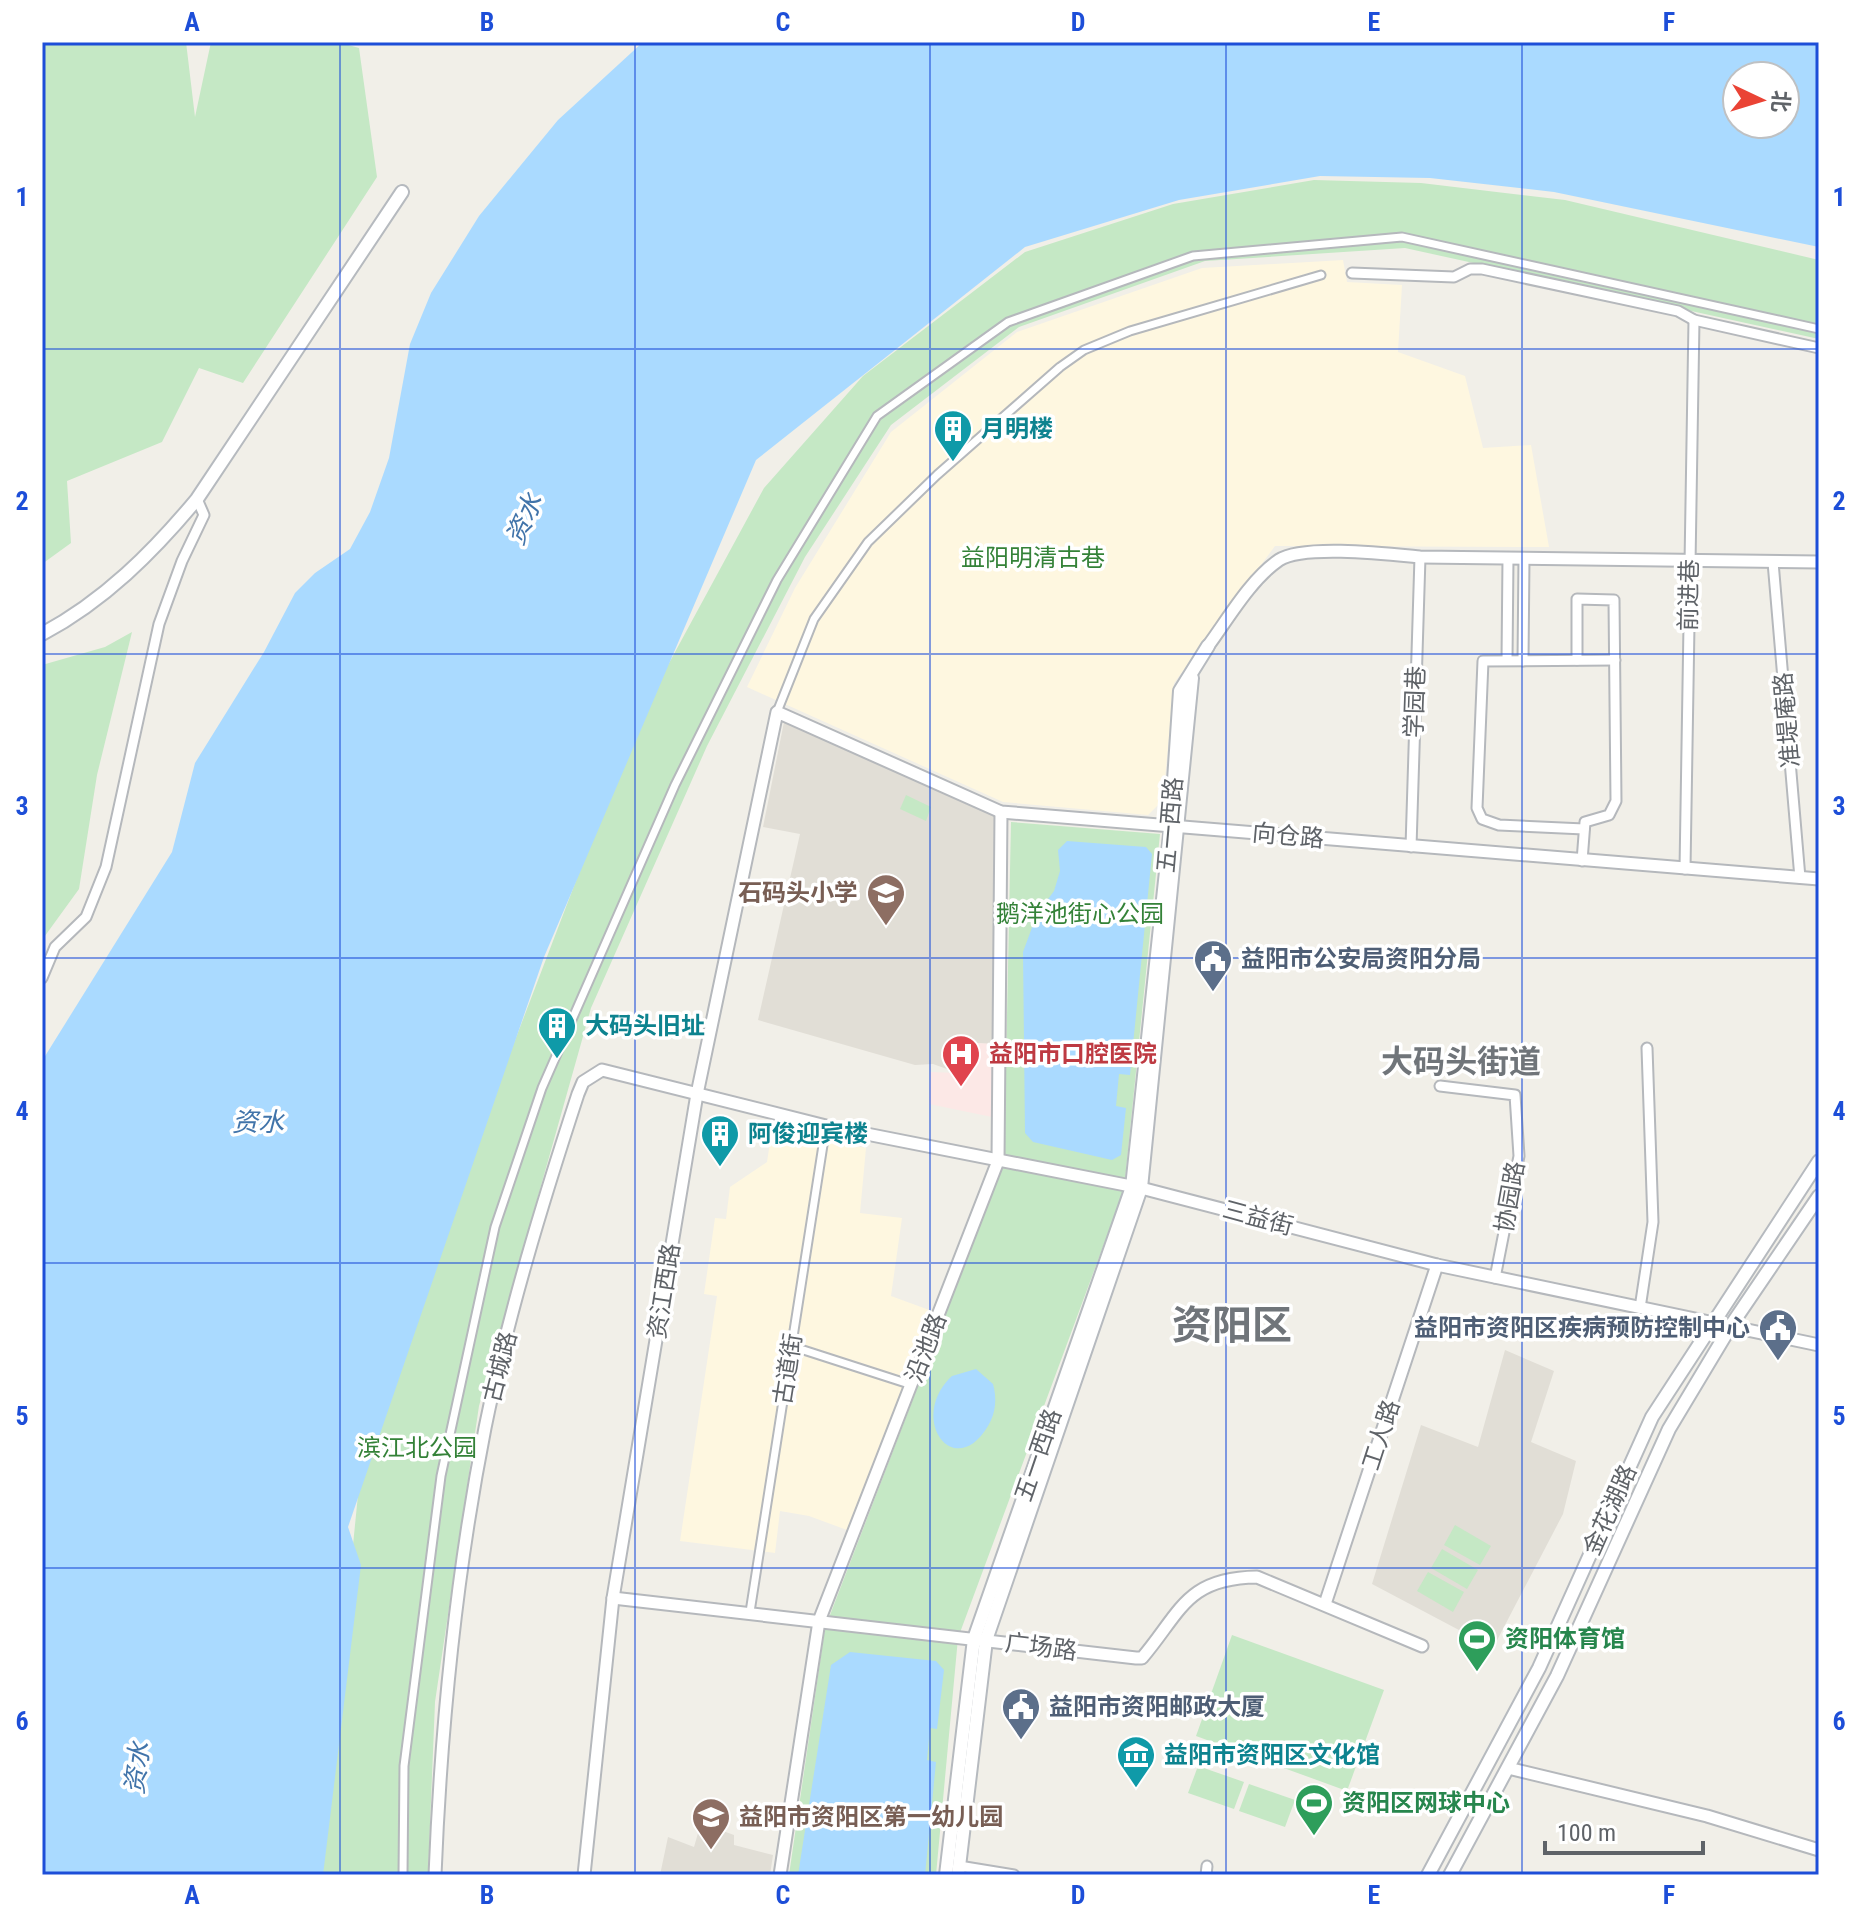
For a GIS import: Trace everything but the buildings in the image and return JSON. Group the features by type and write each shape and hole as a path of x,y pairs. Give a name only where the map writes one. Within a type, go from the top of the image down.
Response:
{"main road":[{"path":"42,634 91,603 162,542 197,499 402,192"},
{"name":"五一西路","path":"946,1875 980,1640 1137,1187 1175,826 1180,691 1208,646"},
{"name":"金花湖路","path":"1428,1875 1539,1668 1652,1417 1819,1161"},
{"path":"1450,1875 1557,1676 1669,1429 1732,1324 1819,1196"},
{"path":"958,1870 980,1640"}],"street":[{"path":"403,1875 404,1766 439,1490 495,1227 542,1088 675,785 777,580 877,416 1008,322 1193,256 1207,254 1402,237 1819,329"},
{"path":"1352,273 1454,277 1470,269 1482,269 1678,311 1694,320 1819,348"},
{"path":"777,712 814,619 868,542 937,475 1060,367 1084,350 1130,331 1321,275"},
{"name":"前进巷","path":"1685,869 1694,320"},
{"path":"42,978 55,947 86,917 106,867 159,624 182,561 204,515 197,499"},
{"name":"五一西路","path":"1208,646 1258,581 1281,559 1322,552 1420,557 1819,562"},
{"name":"学园巷","path":"1411,847 1420,557"},
{"path":"1507,660 1508,558"},
{"path":"1523,661 1524,558"},
{"name":"准堤庵路","path":"1773,562 1800,878"},
{"path":"1577,660 1577,599 1614,600 1616,801 1609,815 1585,822 1582,861"},
{"path":"1584,829 1499,825 1482,819 1477,808 1483,661 1615,660"},
{"name":"向仓路","path":"777,712 1001,812 1819,879"},
{"name":"资江西路","path":"584,1875 613,1598 697,1094 777,712"},
{"name":"沿池路","path":"780,1875 819,1621 998,1161 1001,812"},
{"path":"1640,1308 1653,1222 1647,1048"},
{"name":"古城路","path":"435,1875 444,1709 485,1428 532,1235 578,1094 583,1082 602,1070 697,1094"},
{"name":"协园路","path":"1440,1086 1515,1095 1519,1156 1495,1278"},
{"name":"三益街","path":"697,1094 826,1126 1137,1187 1495,1278 1712,1323 1732,1324 1819,1345"},
{"name":"古道街","path":"750,1612 826,1126"},
{"name":"工人路","path":"1325,1604 1437,1265"},
{"path":"791,1346 912,1385"},
{"name":"广场路","path":"613,1598 1142,1658 1168,1620 1197,1593 1234,1577 1257,1577 1422,1646"},
{"path":"1508,1768 1707,1816 1819,1850"},
{"path":"958,1870 1014,1875"}],"shaded area":[{"name":"益阳明清古巷","path":"1343,260 1347,282 1402,285 1398,352 1465,376 1483,448 1531,445 1549,547 1275,546 1174,683 1163,800 1148,815 1003,802 747,687 795,588 891,432 1017,332 1202,268"},
{"name":"石码头小学","path":"784,722 995,815 993,1044 959,1042 958,1073 933,1064 915,1065 758,1020 800,834 763,827"},
{"name":"益阳市口腔医院","path":"959,1042 993,1044 992,1117 929,1104 930,1072 958,1073"},
{"path":"772,1129 866,1148 860,1213 902,1218 891,1296 932,1311 847,1530 809,1516 780,1511 775,1553 680,1541 717,1296 704,1294 715,1218 726,1219 730,1187 767,1162"},
{"path":"1505,1350 1554,1371 1531,1442 1576,1461 1563,1514 1493,1648 1372,1584 1421,1425 1478,1447"},
{"name":"益阳市资阳区第一幼儿园","path":"701,1823 734,1835 734,1845 773,1855 770,1875 660,1875 668,1837 694,1847"}],"green space":[{"path":"42,42 186,42 195,117 211,42 338,42 359,48 377,177 243,383 199,368 162,442 67,481 71,543 42,564"},
{"name":"滨江北公园","path":"1314,180 1421,183 1565,200 1819,260 1819,339 1405,248 1205,261 1019,327 891,425 805,557 707,746 591,1008 479,1406 435,1702 428,1875 320,1875 364,1435 636,724 764,488 863,376 1025,252 1173,204"},
{"path":"132,632 97,775 79,889 42,940 42,665 105,647"},
{"path":"906,795 931,807 926,821 900,809"},
{"name":"鹅洋池街心公园","path":"1011,822 1160,834 1124,1190 958,1638 936,1875 789,1875 825,1628 1004,1162"},
{"path":"1455,1525 1491,1546 1480,1565 1444,1545"},
{"path":"1442,1549 1478,1570 1467,1589 1431,1568"},
{"path":"1428,1572 1464,1592 1453,1612 1417,1591"},
{"path":"1232,1635 1384,1690 1347,1791 1196,1736"},
{"path":"1198,1766 1244,1782 1234,1809 1188,1793"},
{"path":"1249,1784 1295,1800 1285,1827 1239,1811"}],"water":[{"name":"资水","path":"643,42 1819,42 1819,247 1554,192 1430,178 1320,176 1179,200 1025,247 756,460 544,957 348,1527 361,1565 323,1875 42,1875 42,1061 172,852 195,763 264,652 295,593 315,573 350,549 370,512 389,458 410,344 431,293 479,216 558,120"},
{"path":"1067,841 1146,847 1152,854 1130,1075 1119,1074 1116,1106 1126,1108 1121,1155 1112,1160 1033,1142 1025,1133 1023,952 1037,914 1054,891 1060,871 1058,850"},
{"path":"976,1369 993,1384 993,1416 975,1442 962,1448 950,1446 940,1438 935,1425 934,1410 939,1393 952,1376"},
{"path":"850,1652 936,1661 944,1670 937,1729 930,1728 927,1760 936,1762 925,1875 798,1875 831,1665"}],"place":[{"name":"月明楼","path":"953,463"},
{"name":"石码头小学","path":"886,927"},
{"name":"益阳市公安局资阳分局","path":"1213,993"},
{"name":"大码头旧址","path":"557,1060"},
{"name":"益阳市口腔医院","path":"961,1088"},
{"name":"阿俊迎宾楼","path":"720,1168"},
{"name":"益阳市资阳区疾病预防控制中心","path":"1778,1362"},
{"name":"资阳体育馆","path":"1477,1673"},
{"name":"益阳市资阳邮政大厦","path":"1021,1741"},
{"name":"益阳市资阳区文化馆","path":"1136,1789"},
{"name":"资阳区网球中心","path":"1314,1837"},
{"name":"益阳市资阳区第一幼儿园","path":"711,1851"}],"district":[{"name":"大码头街道","path":"1461,1062"},
{"name":"资阳区","path":"1232,1325"}]}
